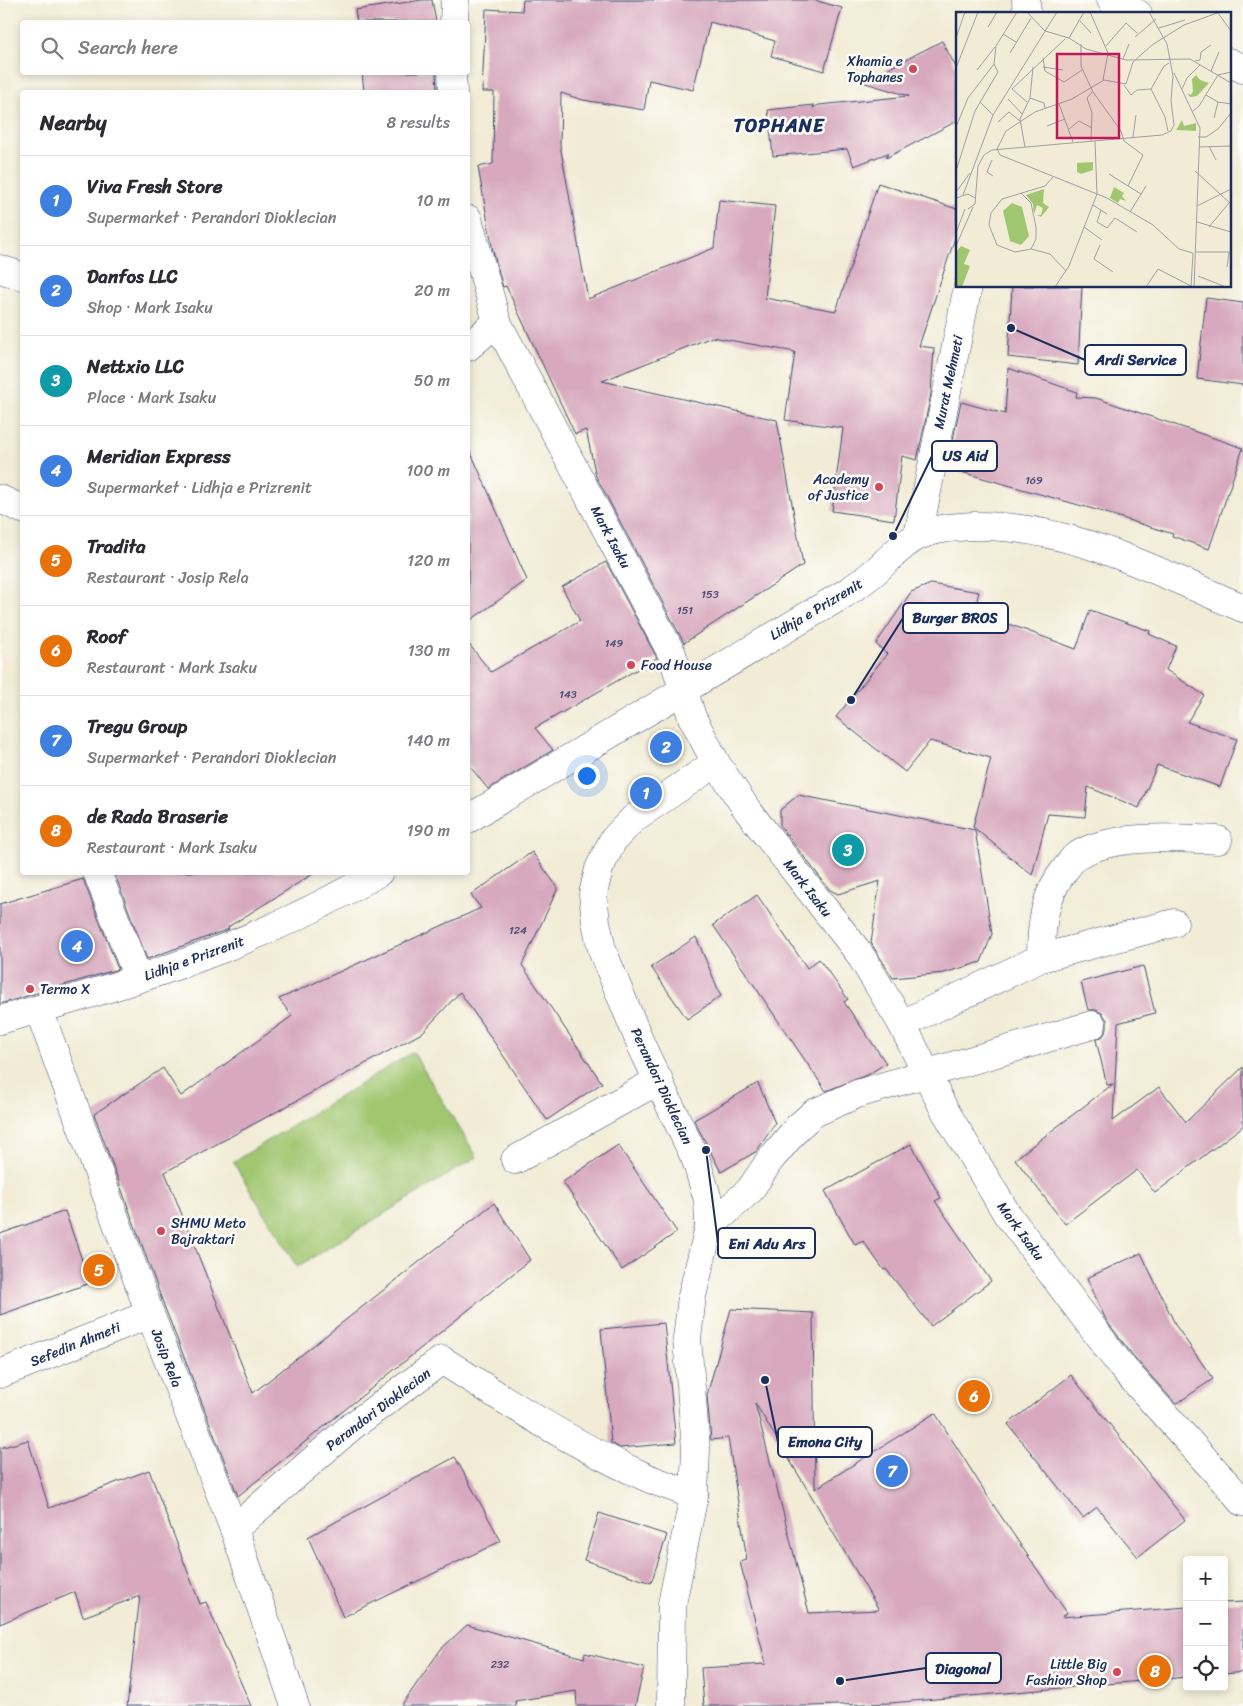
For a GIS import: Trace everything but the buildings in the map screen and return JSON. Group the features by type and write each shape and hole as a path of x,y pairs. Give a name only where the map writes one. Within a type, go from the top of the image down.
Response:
{"street":[{"path":"454,0 454,20"},
{"path":"1111,0 1134,12"},
{"path":"1230,62 1243,69"},
{"path":"452,75 453,90"},
{"name":"Mark Isaku","path":"470,226 497,322 672,654 692,717 716,763 748,811 860,953 902,1024 944,1110 1007,1214 1122,1367 1243,1502"},
{"path":"0,269 20,275"},
{"name":"Murat Mehmeti","path":"918,536 968,288"},
{"path":"470,345 497,322"},
{"path":"0,499 20,507"},
{"name":"Lidhja e Prizrenit","path":"470,818 683,688 844,594 871,575 894,553 918,536 943,528 993,526 1048,533 1089,544 1243,608"},
{"name":"Perandori Dioklecian","path":"671,1706 672,1604 694,1495 696,1449 687,1339 692,1296 709,1228 708,1200 696,1160 642,1047 602,950 593,894 599,868 613,840 634,818 716,763"},
{"path":"1041,958 1045,908 1054,883 1075,857 1110,843 1154,838 1218,840"},
{"path":"98,875 138,978"},
{"name":"Lidhja e Prizrenit","path":"0,1020 39,1010 233,945 290,920 373,875"},
{"path":"902,1024 1041,958 1174,923"},
{"name":"Josip Rela","path":"39,1010 150,1314 234,1529 295,1706"},
{"path":"709,1228 750,1190 770,1160 798,1127 814,1113 857,1094 1092,1025"},
{"path":"515,1160 659,1080"},
{"name":"Sefedin Ahmeti","path":"0,1374 150,1314"},
{"name":"Perandori Dioklecian","path":"234,1529 351,1427 442,1360 590,1450 639,1474 694,1495"}],"green space":[{"path":"413,1052 477,1157 297,1267 233,1162"}],"place":[{"name":"Xhamia e Tophanes","path":"913,69"},
{"name":"Ardi Service","path":"1011,328"},
{"name":"Academy of Justice","path":"879,487"},
{"name":"US Aid","path":"893,536"},
{"name":"Food House","path":"631,665"},
{"name":"Burger BROS","path":"851,700"},
{"name":"Danfos LLC","path":"666,747"},
{"name":"Viva Fresh Store","path":"646,793"},
{"name":"Nettxio LLC","path":"848,850"},
{"name":"Meridian Express","path":"77,946"},
{"name":"Termo X","path":"30,989"},
{"name":"Eni Adu Ars","path":"706,1150"},
{"name":"SHMU Meto Bajraktari","path":"161,1231"},
{"name":"Tradita","path":"99,1270"},
{"name":"Emona City","path":"765,1380"},
{"name":"Roof","path":"974,1396"},
{"name":"Tregu Group","path":"892,1471"},
{"name":"de Rada Braserie","path":"1155,1671"},
{"name":"Little Big Fashion Shop","path":"1117,1672"},
{"name":"Diagonal","path":"840,1681"}],"district":[{"name":"TOPHANE","path":"779,125"}]}
